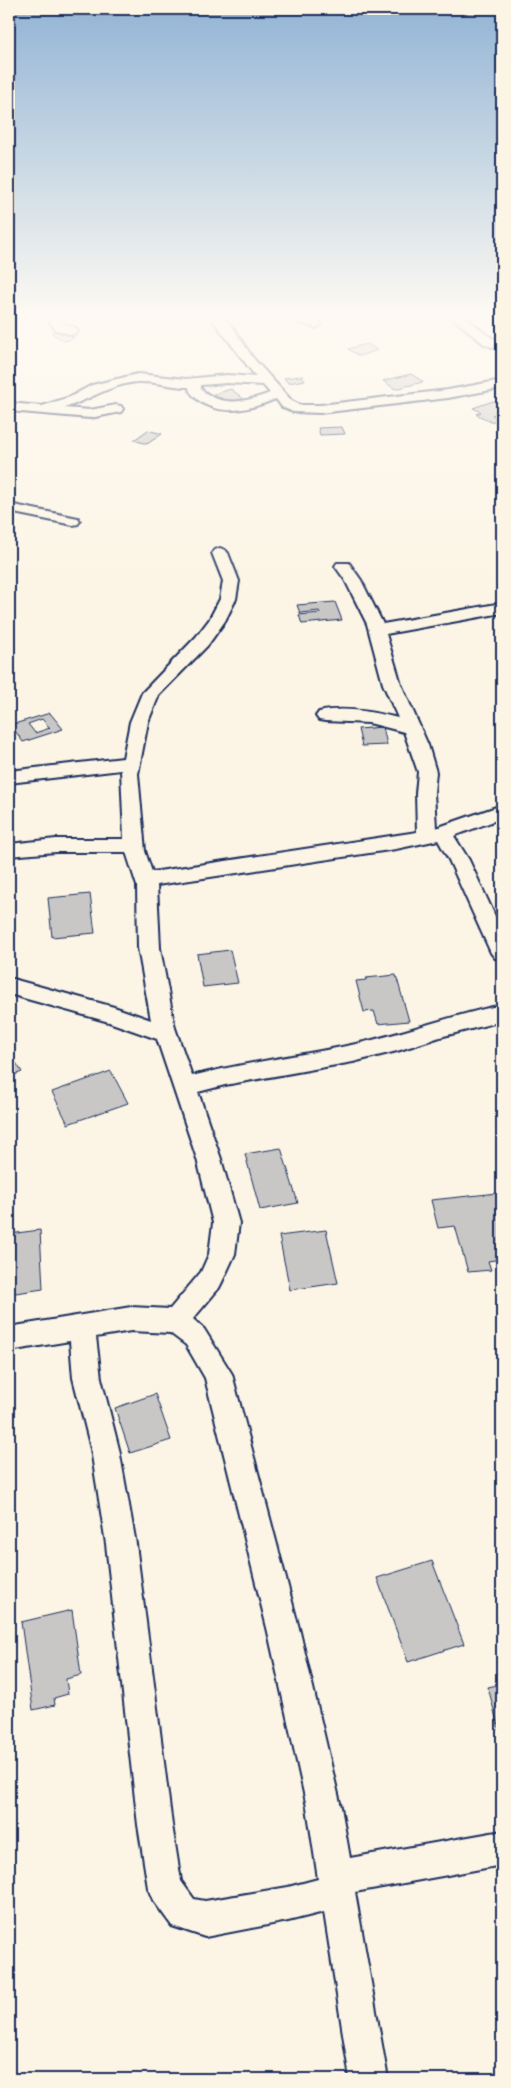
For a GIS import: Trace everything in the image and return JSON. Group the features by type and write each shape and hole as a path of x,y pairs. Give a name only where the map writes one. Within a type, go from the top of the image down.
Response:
{"street":[{"path":"72,412 90,414 98,412"},
{"path":"9,508 73,521"},
{"path":"176,1321 210,1280 222,1254 226,1223 209,1159 166,1034 149,948 145,880 134,846 129,774 139,722 152,693 202,641 217,621 228,599 231,581 220,553"},
{"path":"343,566 353,580 378,630 392,684 419,745 427,772 425,793 435,835 459,860 502,952"},
{"path":"378,630 502,608"},
{"path":"325,716 383,719 411,728"},
{"path":"9,777 131,763"},
{"path":"145,880 435,835 502,811"},
{"path":"9,850 37,846 134,846"},
{"path":"9,986 114,1015 166,1034"},
{"path":"184,1087 225,1076 397,1043 437,1029 502,1013"},
{"path":"9,1339 131,1319 176,1321 195,1336 218,1374 284,1632 324,1807 369,2079"},
{"path":"82,1327 87,1378 105,1449 121,1544 154,1825 165,1888 184,1914 205,1919 288,1904 336,1885 502,1848"}],"building":[{"path":"502,412 502,415 498,413 492,415 499,419 491,422 476,414"},
{"path":"342,427 345,434 320,435 318,428"},
{"path":"148,430 162,434 147,444 134,440"},
{"path":"335,602 342,620 302,624 299,615 320,613 319,611 300,613 297,605"},
{"path":"50,713 63,729 23,742 11,725","holes":["42,719 50,728 35,733 28,724"]},
{"path":"383,727 387,745 362,746 358,729"},
{"path":"90,894 95,933 52,937 48,898"},
{"path":"230,950 238,983 203,987 197,954"},
{"path":"396,975 409,1021 378,1024 374,1011 364,1012 356,981"},
{"path":"9,1052 22,1072 9,1077"},
{"path":"111,1071 128,1103 68,1124 52,1092"},
{"path":"281,1148 298,1203 260,1210 245,1154"},
{"path":"498,1193 502,1207 502,1259 488,1261 491,1270 468,1272 455,1226 438,1228 431,1200"},
{"path":"40,1230 43,1289 9,1294 9,1234"},
{"path":"326,1230 338,1283 290,1290 279,1236"},
{"path":"155,1394 171,1440 130,1453 115,1408"},
{"path":"432,1561 464,1644 408,1662 377,1578"},
{"path":"72,1610 81,1675 66,1679 68,1694 54,1698 55,1705 33,1710 21,1622"},
{"path":"502,1684 502,1742 488,1687"}]}
